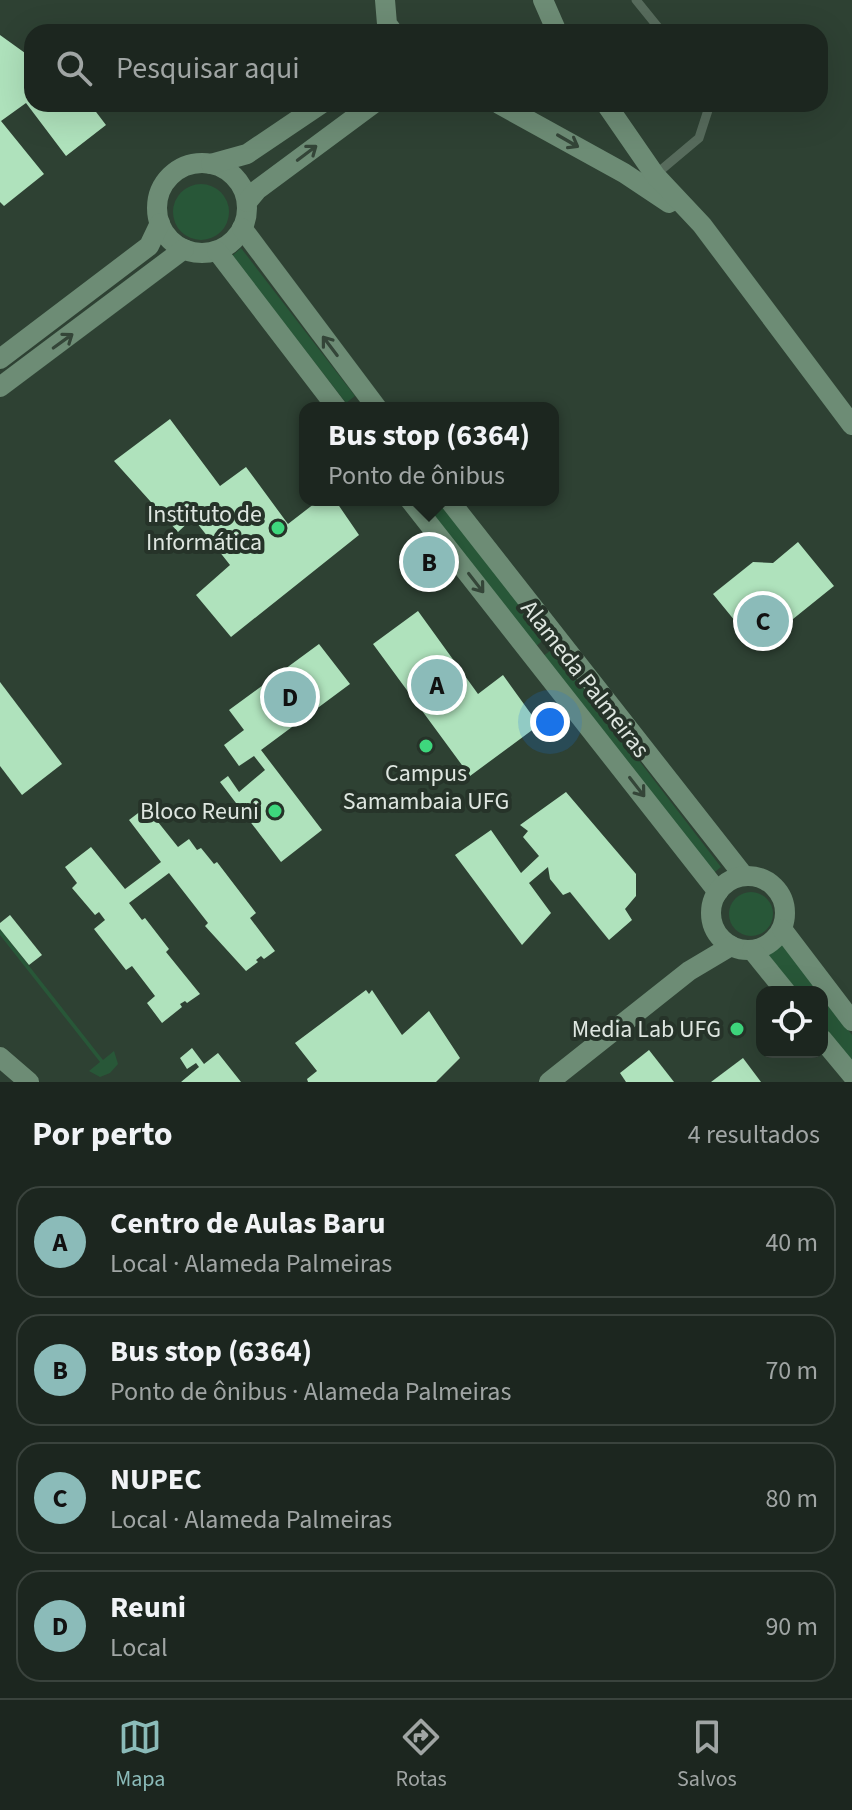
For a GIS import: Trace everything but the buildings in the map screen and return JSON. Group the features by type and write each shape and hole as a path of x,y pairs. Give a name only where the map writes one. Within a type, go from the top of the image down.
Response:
{"street":[{"path":"385,0 387,24"},
{"path":"543,0 554,24"},
{"path":"211,164 231,174 244,191 247,214 242,228 229,245 217,251 195,253 173,243 160,223 157,210 165,184 185,167 247,154 309,112"},
{"path":"247,202 257,190 362,112"},
{"path":"513,112 624,173 702,225"},
{"path":"612,112 655,175 702,225 852,425"},
{"path":"0,359 149,246 160,223"},
{"path":"242,228 372,402"},
{"path":"0,387 184,249"},
{"path":"217,251 332,402"},
{"name":"Alameda Palmeiras","path":"415,506 718,892"},
{"name":"Alameda Palmeiras","path":"454,506 744,876"},
{"path":"744,876 755,877 775,887 785,907 782,929 768,945 752,950 731,946 713,925 713,902 718,892 725,884 744,876"},
{"path":"782,929 852,1021"},
{"path":"549,1082 689,971 731,946"},
{"path":"752,950 781,986"},
{"path":"828,1046 852,1075"},
{"path":"0,1057 29,1082"}],"lane":[{"path":"636,0 656,24"},
{"path":"655,175 699,138 707,112"}],"shaded area":[{"name":"Campus Samambaia UFG","path":"0,0 852,0 852,1082 0,1082"}],"green space":[{"path":"201,184 221,192 229,212 221,232 201,240 181,232 173,212 181,192"},
{"path":"241,248 355,396 345,402 232,256"},
{"path":"426,506 443,506 546,638 535,647"},
{"path":"553,649 721,867 711,875 543,656"},
{"path":"751,892 766,899 773,914 766,929 751,936 736,929 729,914 736,899"},
{"path":"0,929 103,1060 114,1051 118,1064 110,1073 100,1077 89,1071 100,1062 0,935"},
{"path":"781,943 814,986 791,986 768,956"},
{"path":"828,1004 852,1035 852,1064 828,1034"}],"place":[{"name":"Instituto de Informática","path":"278,528"},
{"name":"Bus stop (6364)","path":"429,562"},
{"name":"NUPEC","path":"763,621"},
{"name":"Centro de Aulas Baru","path":"437,685"},
{"name":"Reuni","path":"290,697"},
{"name":"Campus Samambaia UFG","path":"426,746"},
{"name":"Bloco Reuni","path":"275,811"},
{"name":"Media Lab UFG","path":"737,1029"}]}
